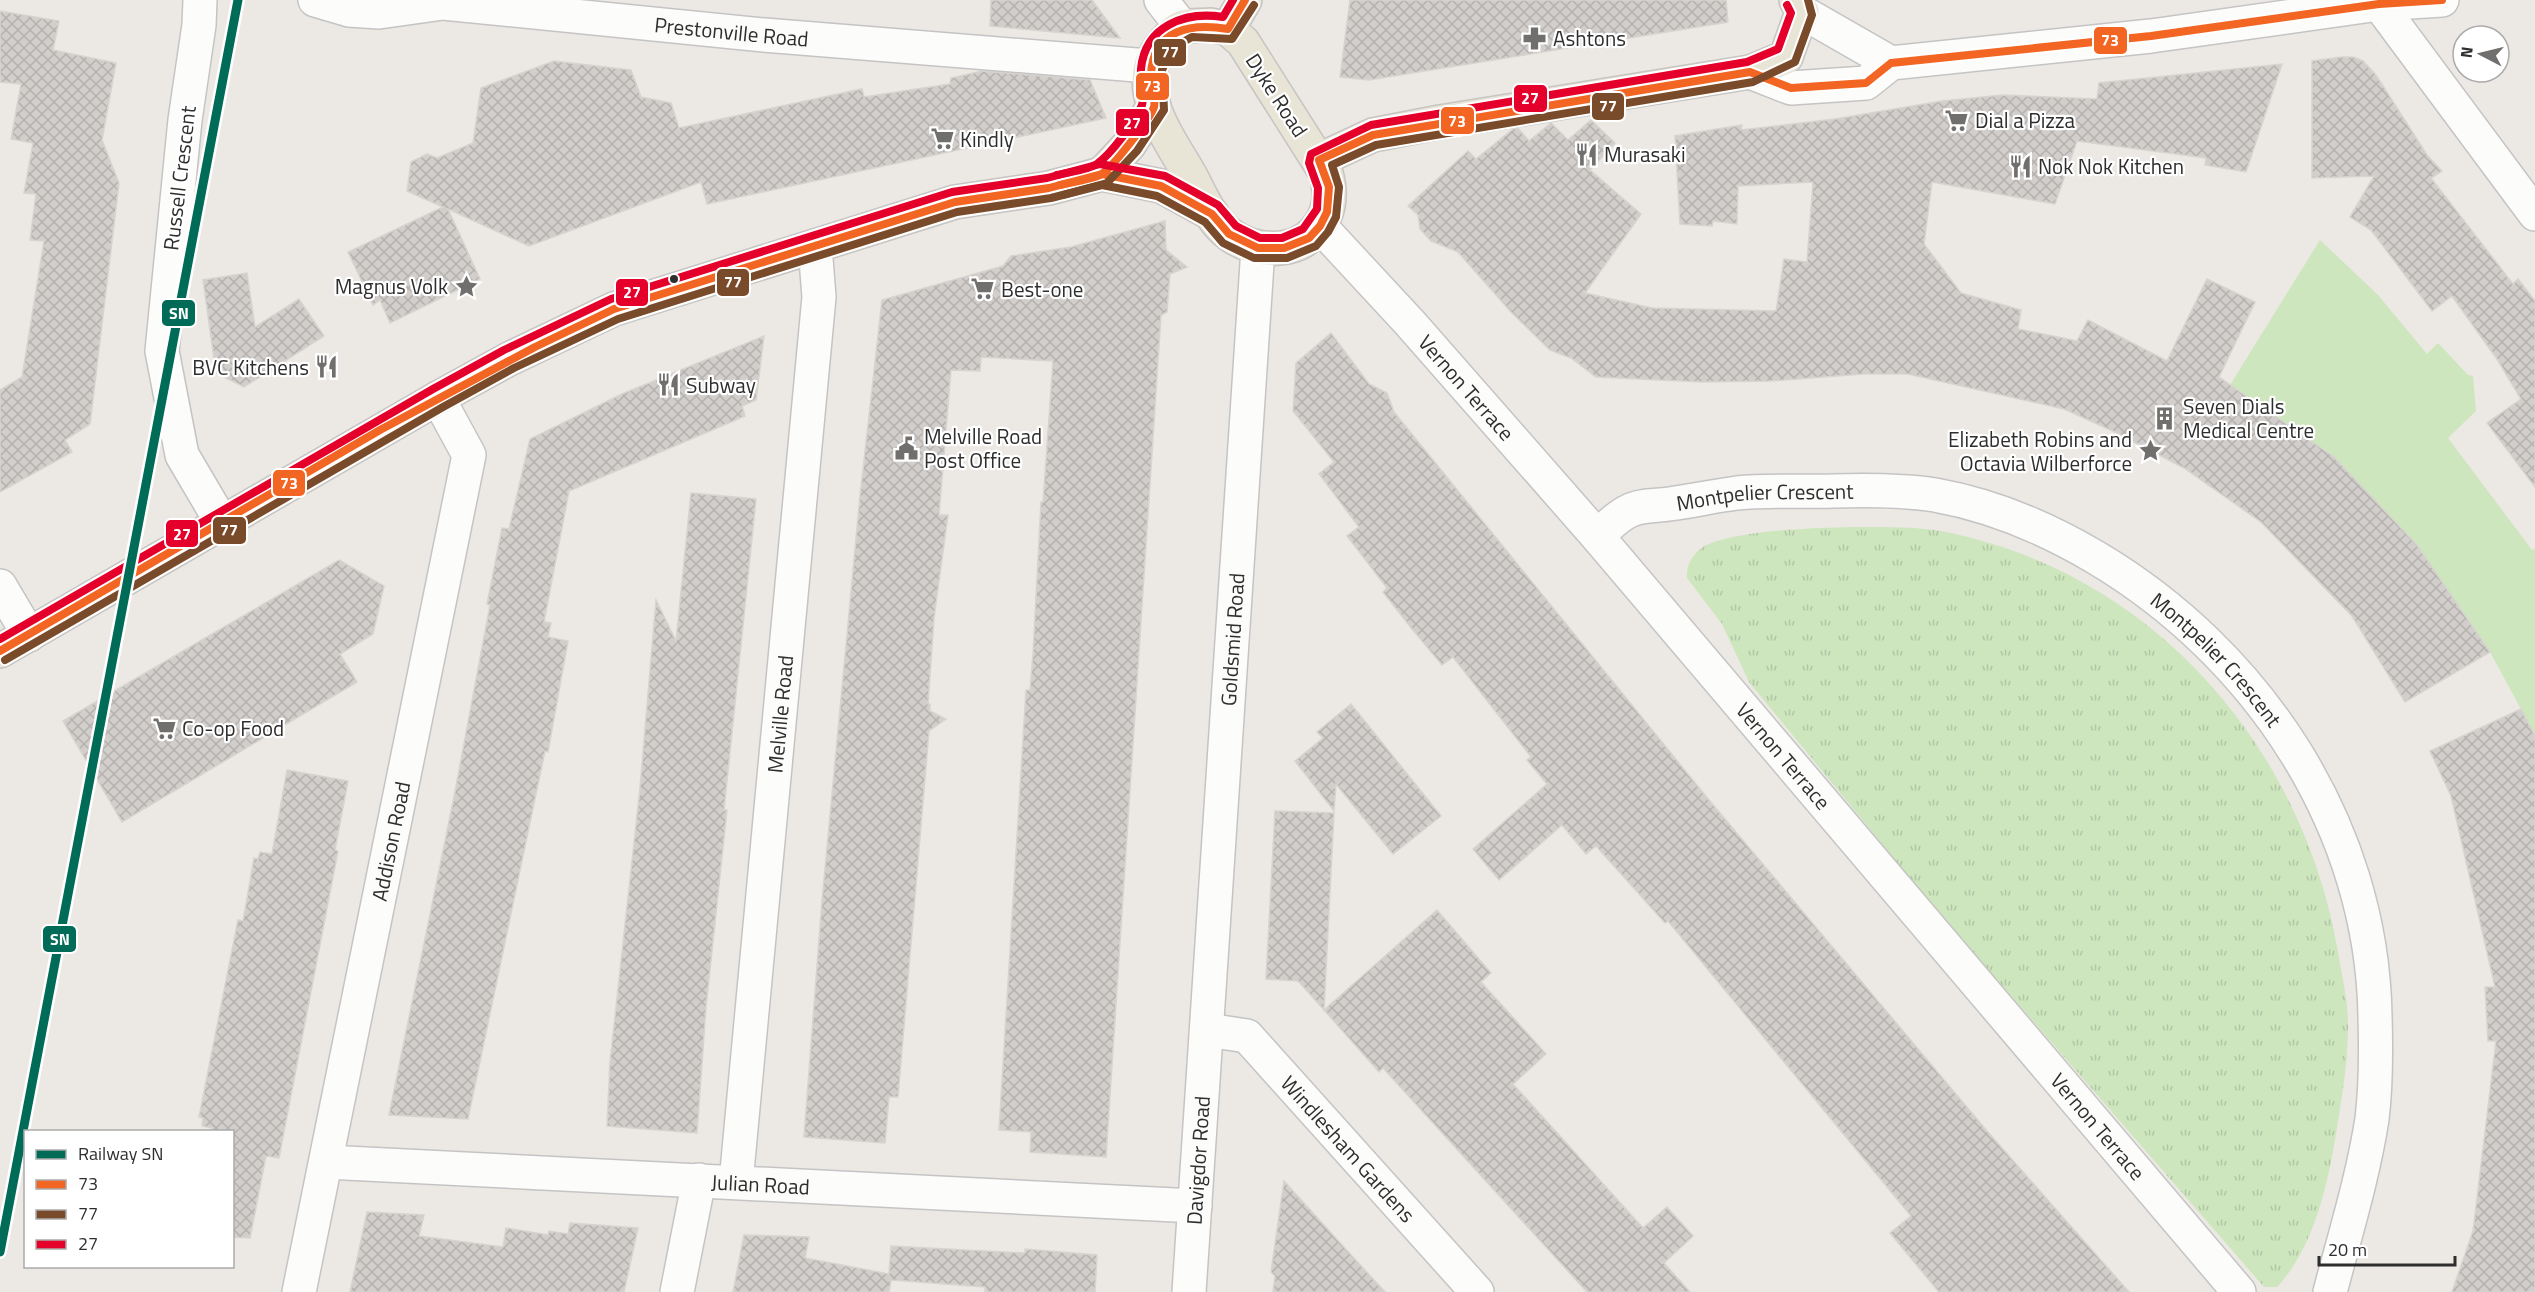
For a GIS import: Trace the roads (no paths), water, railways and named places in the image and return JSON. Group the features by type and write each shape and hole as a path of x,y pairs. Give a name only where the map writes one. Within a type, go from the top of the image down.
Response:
{"main road":[{"path":"1245,0 1228,30 1211,25 1182,27 1160,47 1149,66 1149,85 1154,106 1212,214 1229,234 1258,248 1284,248 1309,238 1320,226"},
{"name":"Dyke Road","path":"1319,160 1373,135 1750,72 1786,57 1799,6"},
{"name":"Dyke Road","path":"1228,30 1243,42 1326,173 1330,197 1327,212 1320,226"},
{"path":"1102,174 1129,145 1154,106"},
{"path":"0,651 438,398 509,359 614,309 955,202 1049,188 1102,174 1161,186 1212,214"}],"street":[{"name":"Russell Crescent","path":"200,0 199,25 170,257 162,351 182,455 222,524"},
{"name":"Prestonville Road","path":"315,0 349,10 443,3 764,34 1149,66"},
{"path":"1161,0 1182,27"},
{"path":"1750,72 1791,88 1866,83 1891,63 2151,36 2377,2 2442,0"},
{"path":"2377,2 2535,214"},
{"name":"Dyke Road","path":"1799,6 1891,63"},
{"name":"Vernon Terrace","path":"1320,226 1410,323 1597,536 2239,1292"},
{"name":"Melville Road","path":"736,1182 819,297 815,246"},
{"name":"Goldsmid Road","path":"1207,1030 1258,248"},
{"name":"Addison Road","path":"299,1292 469,455 438,398"},
{"name":"Montpelier Crescent","path":"1597,536 1630,510 1738,493 1872,490 1933,495 1991,510 2034,526 2095,557 2151,594 2197,632 2241,676 2273,716 2302,761 2325,804 2344,850 2367,938 2375,1014 2372,1116 2362,1171 2330,1292"},
{"path":"0,586 29,635"},
{"name":"Davigdor Road","path":"1189,1292 1207,1030"},
{"name":"Windlesham Gardens","path":"1207,1030 1247,1036 1477,1292"},
{"name":"Julian Road","path":"326,1162 1195,1206"},
{"path":"676,1292 699,1180"}],"rail line":[{"name":"SN","path":"0,1252 238,0"}],"place":[{"name":"Ashtons","path":"1535,38"},
{"name":"Dial a Pizza","path":"1957,120"},
{"name":"Kindly","path":"942,139"},
{"name":"Murasaki","path":"1586,154"},
{"name":"Nok Nok Kitchen","path":"2020,166"},
{"name":"Magnus Volk","path":"466,286"},
{"name":"Best-one","path":"983,289"},
{"name":"BVC Kitchens","path":"327,367"},
{"name":"Subway","path":"668,385"},
{"name":"Seven Dials Medical Centre","path":"2165,418"},
{"name":"Melville Road Post Office","path":"906,448"},
{"name":"Elizabeth Robins and Octavia Wilberforce","path":"2150,451"},
{"name":"Co-op Food","path":"164,728"}]}
